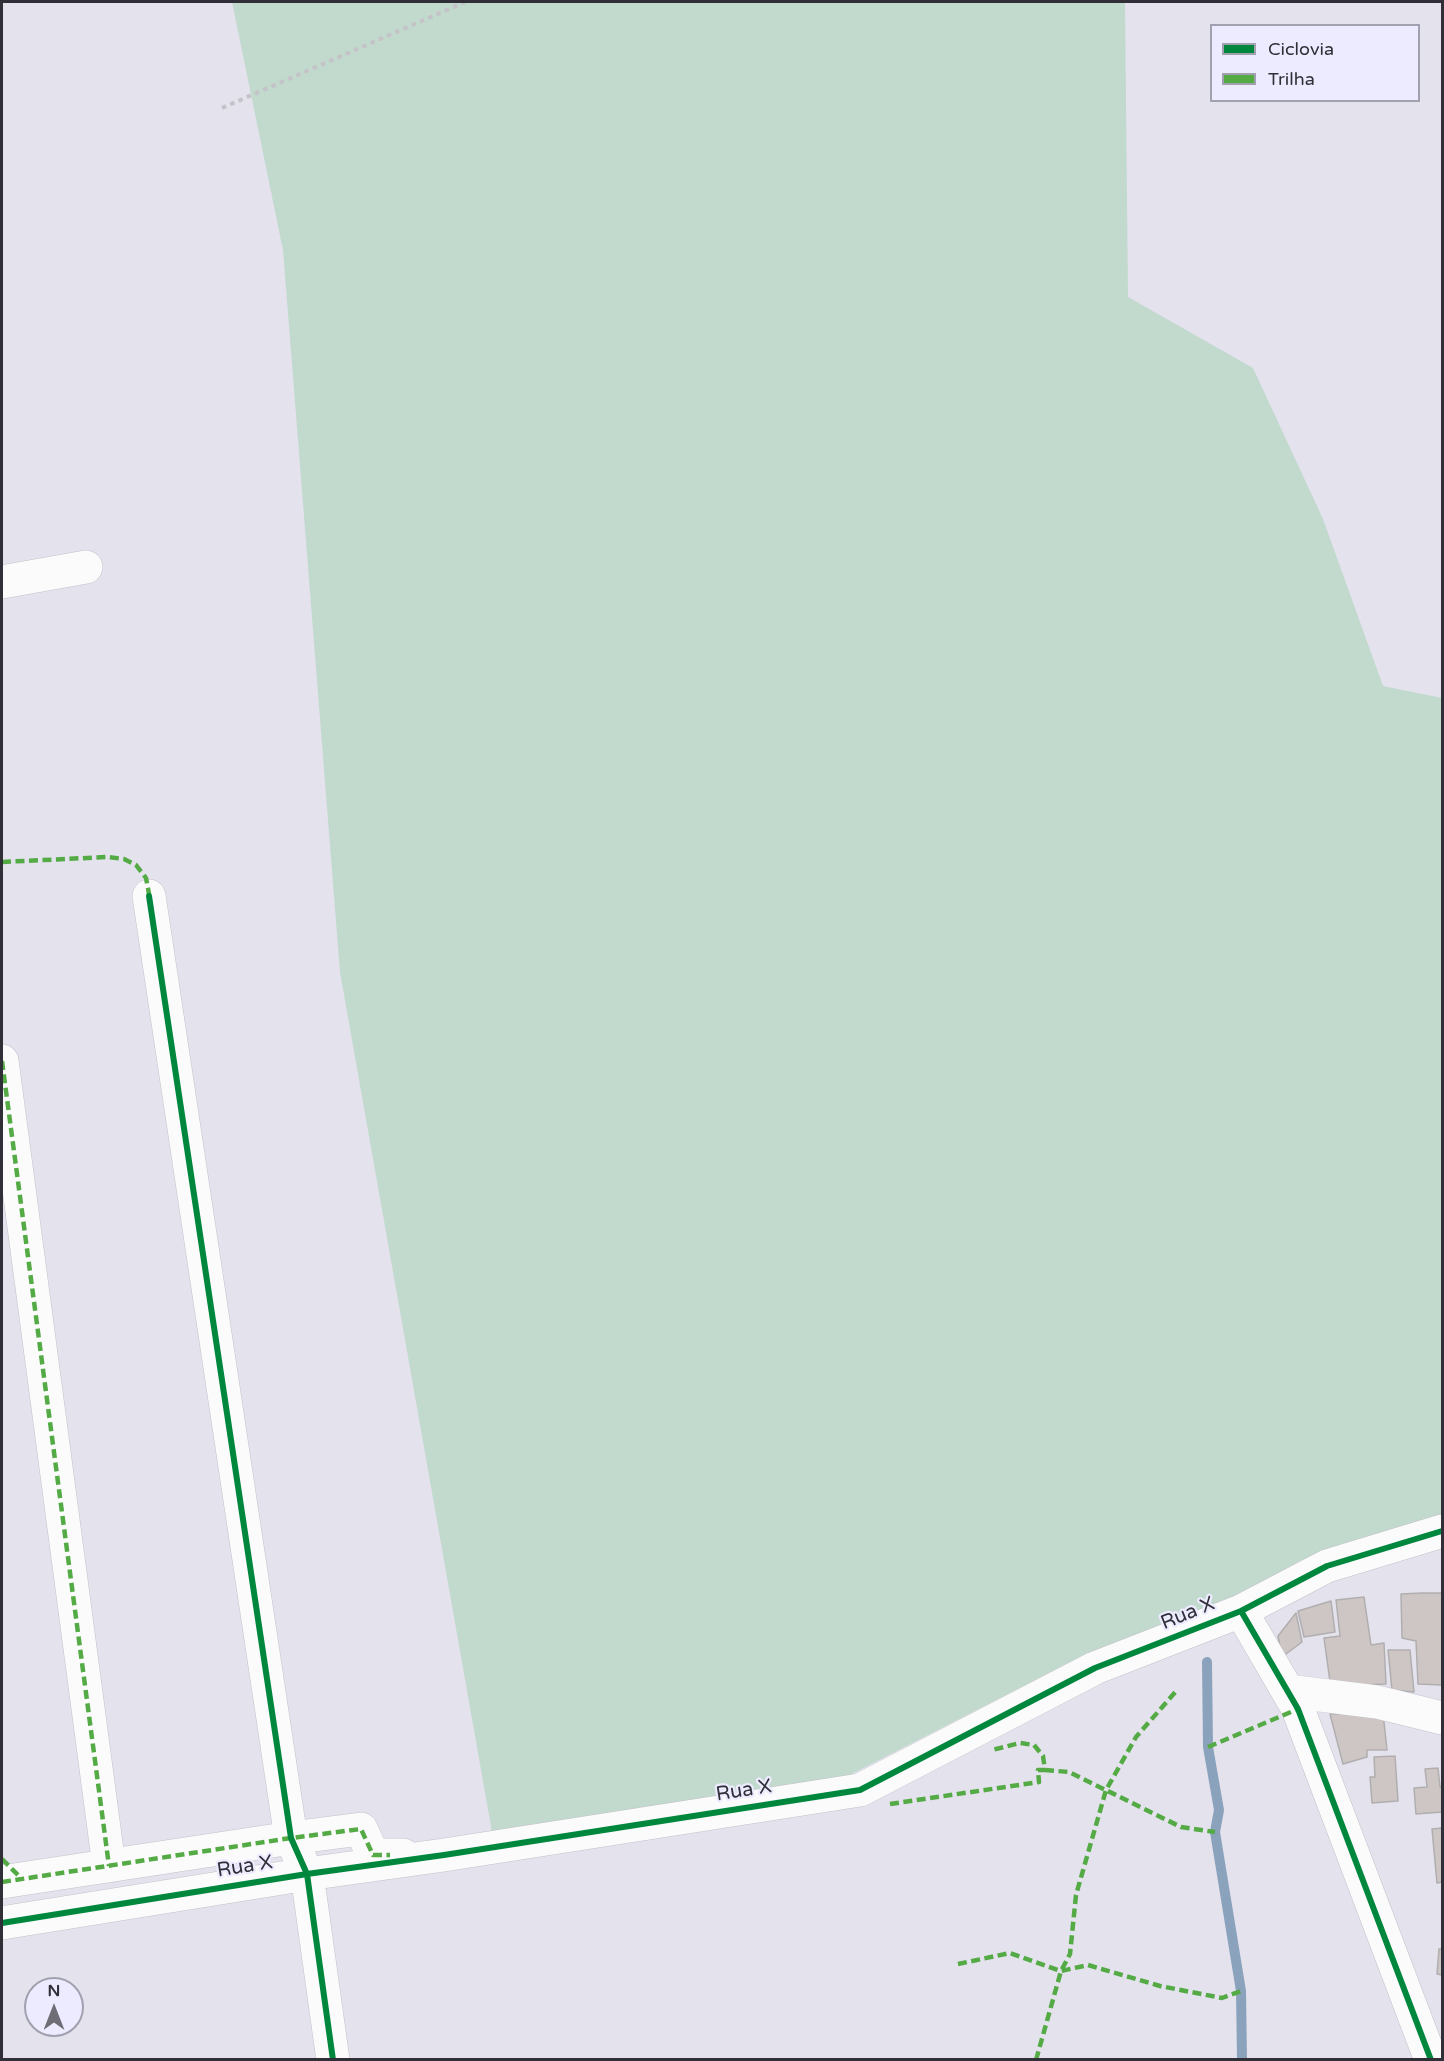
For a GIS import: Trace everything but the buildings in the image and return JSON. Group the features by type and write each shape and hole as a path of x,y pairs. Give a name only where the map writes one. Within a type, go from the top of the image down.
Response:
{"street":[{"path":"2,582 86,567"},
{"path":"149,896 291,1838 307,1874 333,2060"},
{"path":"2,1061 109,1866"},
{"name":"Rua X","path":"2,1923 860,1790 1095,1668 1241,1611 1327,1566 1443,1532"},
{"path":"1241,1611 1298,1709 1431,2060"},
{"path":"1288,1691 1377,1702 1443,1718"},
{"name":"Rua X","path":"8,1874 109,1866 361,1829 373,1855 444,1855"}],"path":[{"path":"222,108 465,2"}],"green space":[{"path":"232,2 1125,2 1128,297 1253,368 1323,519 1383,686 1442,698 1442,1516 1303,1559 1235,1598 1090,1652 834,1783 492,1832 340,972 283,250"}],"waterway":[{"path":"1207,1662 1208,1747 1219,1810 1215,1832 1241,1991 1242,2060"}],"marked path":[{"path":"2,862 107,857 124,859 136,865 146,878 150,899"},
{"path":"2,1061 109,1866"},
{"path":"1036,2060 1061,1971 1070,1954 1076,1895 1106,1790 1136,1737 1178,1689"},
{"path":"1208,1747 1298,1709"},
{"path":"890,1804 1039,1782 1038,1770 1045,1770 1043,1756 1034,1745 1020,1743 992,1750"},
{"path":"1045,1770 1069,1772 1181,1827 1215,1832"},
{"path":"2,1882 361,1829 373,1855 390,1855"},
{"path":"2,1859 22,1879"},
{"path":"958,1964 1010,1953 1061,1971 1088,1965 1160,1986 1222,1998 1241,1991"}],"cycle path":[{"path":"149,896 291,1838 307,1874 333,2060"},
{"path":"2,1923 860,1790 1095,1668 1241,1611 1327,1566 1442,1531"},
{"path":"1241,1611 1298,1709 1431,2060"}]}
